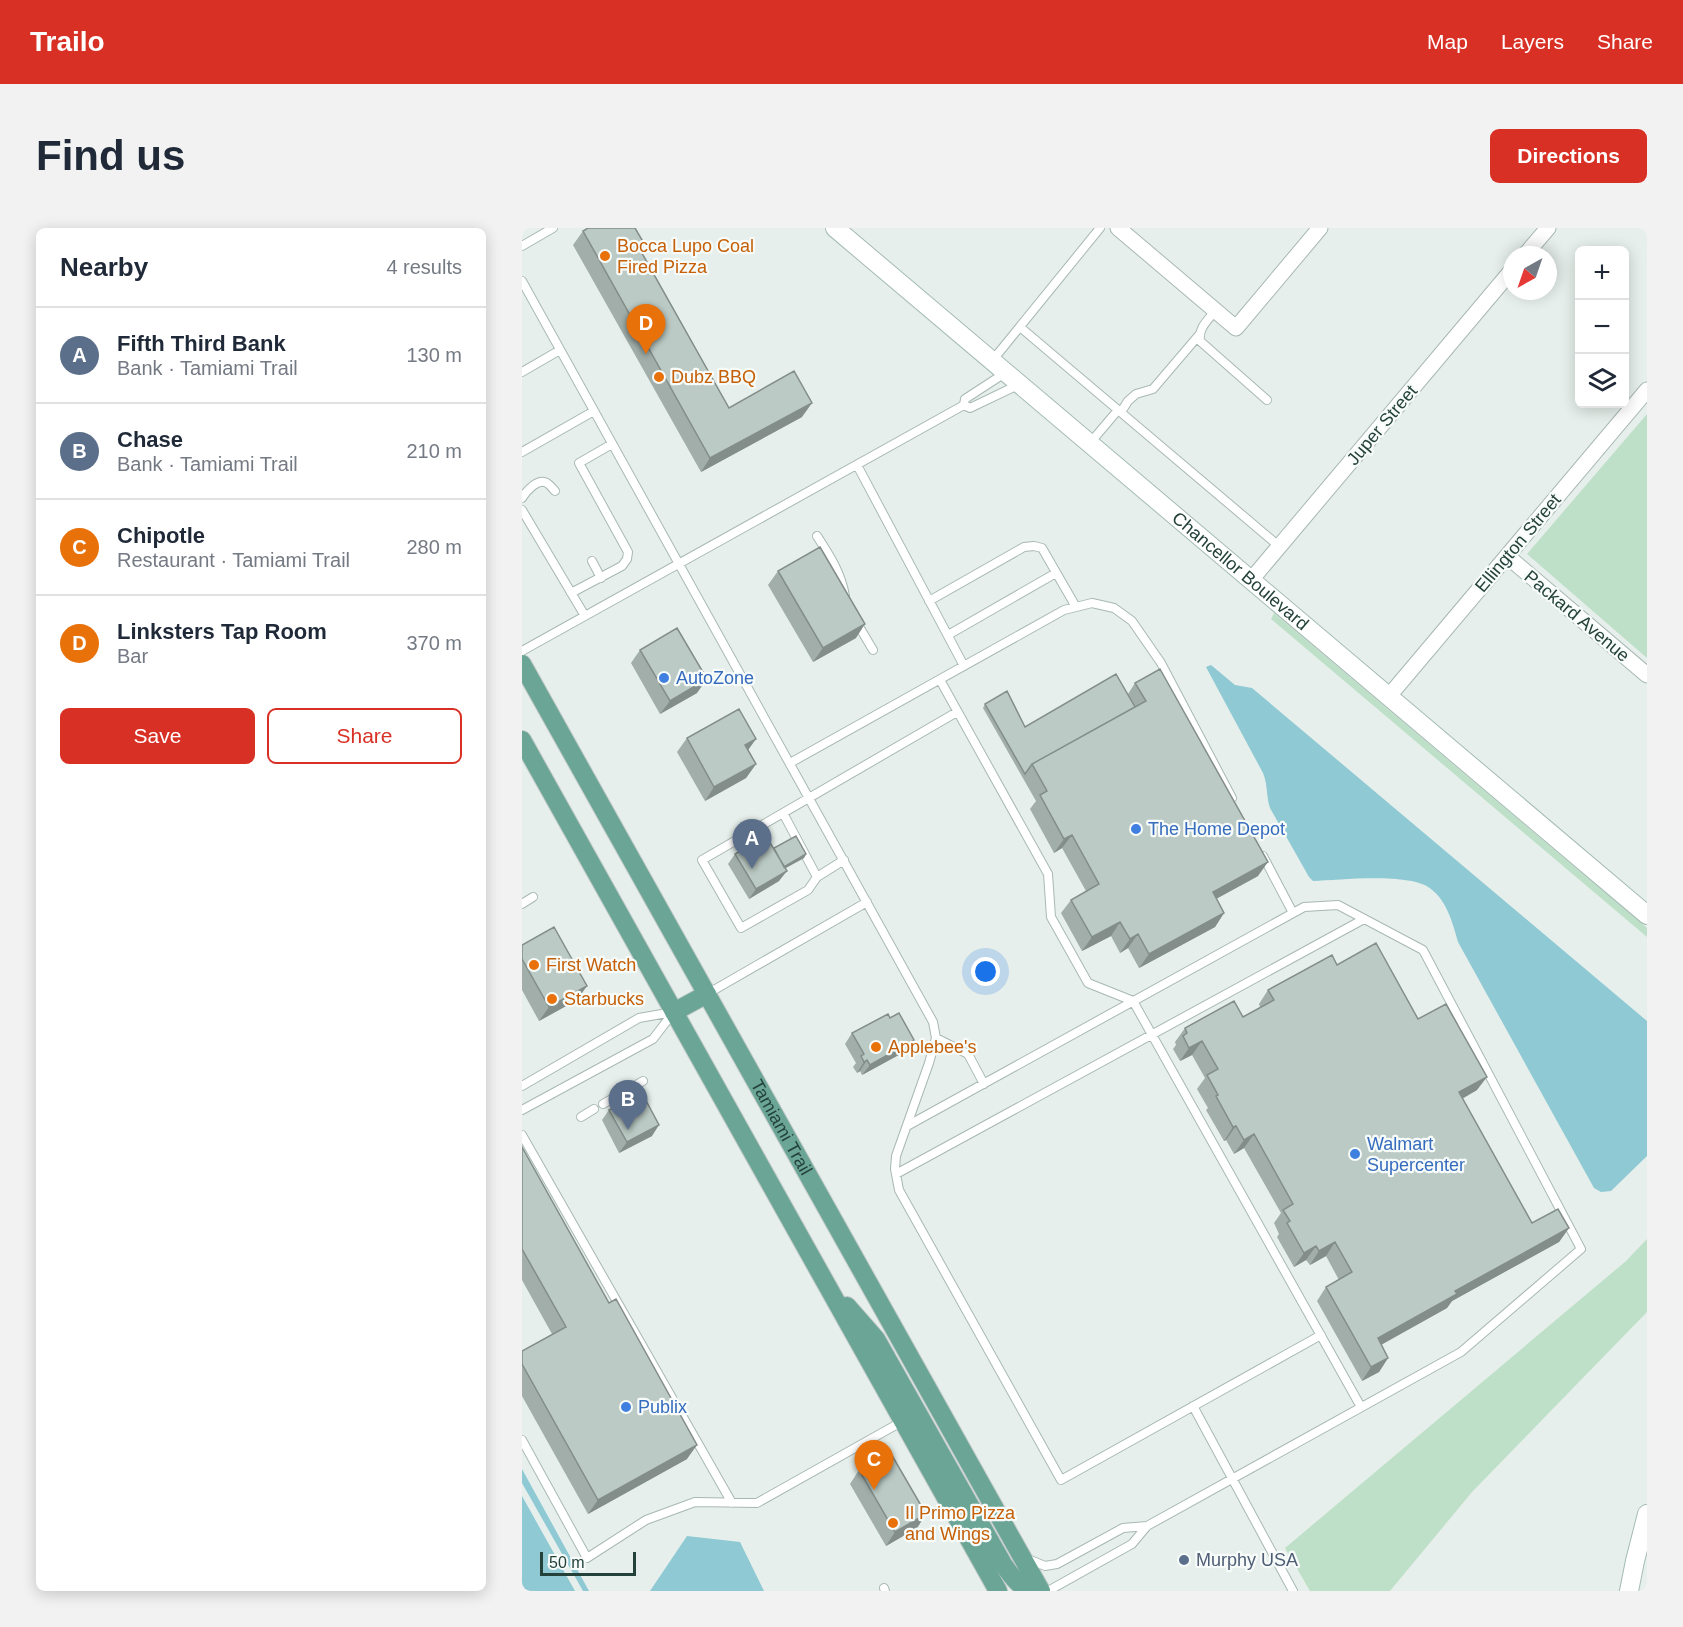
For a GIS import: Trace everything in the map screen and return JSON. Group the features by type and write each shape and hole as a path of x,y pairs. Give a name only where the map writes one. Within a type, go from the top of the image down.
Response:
{"main road":[{"name":"Tamiami Trail","path":"522,664 1041,1591"},
{"path":"522,681 548,711"},
{"name":"Tamiami Trail","path":"522,740 998,1591"},
{"path":"674,1012 707,994"},
{"path":"823,1278 876,1339 1003,1564 1016,1581 1031,1591"}],"street":[{"name":"Chancellor Boulevard","path":"835,228 1647,915"},
{"path":"1118,228 1236,328 1320,228"},
{"path":"1533,246 1548,228"},
{"name":"Juper Street","path":"1251,580 1503,281"},
{"name":"Ellington Street","path":"1389,696 1647,390"},
{"name":"Packard Avenue","path":"1507,556 1647,675"},
{"path":"1629,1591 1647,1514"}],"lane":[{"path":"522,246 553,228"},
{"path":"964,405 970,408 1006,373 1020,327 1100,228"},
{"path":"522,281 933,1022 936,1038 896,1156 899,1191 1061,1480 1321,1335"},
{"path":"1090,443 1136,394 1153,389 1199,335 1216,310"},
{"path":"1020,327 1280,547"},
{"path":"1199,335 1200,341 1267,400"},
{"path":"523,370 560,350"},
{"path":"964,405 965,399 1006,373"},
{"path":"522,651 964,405"},
{"path":"522,452 594,411"},
{"path":"571,593 622,566 627,559 628,552 579,463 612,444"},
{"path":"857,465 964,666"},
{"path":"522,498 532,486 540,482 548,484 555,491"},
{"path":"522,510 585,616"},
{"path":"817,536 842,578 846,603"},
{"path":"929,601 1024,546 1034,546 1042,548 1076,607"},
{"path":"592,561 601,578"},
{"path":"948,636 1056,573"},
{"path":"790,763 1064,610 1092,603 1114,608 1132,621 1161,663 1238,809"},
{"path":"855,619 873,650"},
{"path":"940,680 1048,874 1051,917 1088,983 1132,1001 1361,1407"},
{"path":"844,861 817,877 808,890 741,928 702,860 957,712"},
{"path":"783,813 817,877"},
{"path":"1260,851 1293,913"},
{"path":"522,904 533,897"},
{"path":"707,994 867,903"},
{"path":"907,1126 1304,907 1338,905 1423,950 1581,1249 1461,1352 1147,1526 1132,1544 1048,1591"},
{"path":"896,1174 1364,919"},
{"path":"522,1086 639,1018 674,1012"},
{"path":"522,1110 653,1039 674,1012"},
{"path":"936,1038 968,1054 984,1084"},
{"path":"603,1104 643,1081"},
{"path":"581,1117 594,1109"},
{"path":"522,1135 732,1503"},
{"path":"1193,1406 1293,1591"},
{"path":"522,1440 587,1558 646,1520 695,1502 757,1503 903,1421"},
{"path":"1021,1556 1045,1566 1057,1564 1123,1528 1147,1526"}],"green space":[{"path":"1647,414 1647,658 1527,554"},
{"path":"1274,613 1647,928 1647,937 1271,619"},
{"path":"1647,1239 1647,1312 1472,1492 1390,1591 1310,1591 1285,1548 1626,1261"}],"water":[{"path":"1211,665 1235,685 1252,688 1647,1021 1647,1156 1611,1191 1601,1192 1594,1188 1458,942 1449,913 1437,894 1421,884 1408,880 1375,878 1313,881 1309,877 1270,808 1263,773 1206,667"},
{"path":"522,1469 589,1591 583,1591 522,1483"},
{"path":"522,1496 575,1591 522,1591"},
{"path":"687,1536 740,1542 764,1591 650,1591"}],"building":[{"path":"588,228 635,228 645,245 639,248 729,408 794,371 812,403 710,458 583,231"},
{"path":"820,547 865,624 823,648 778,571"},
{"path":"677,628 707,679 670,701 640,650"},
{"name":"The Home Depot","path":"1160,669 1268,862 1213,892 1224,913 1149,954 1138,934 1130,939 1120,922 1092,937 1071,900 1099,884 1072,835 1064,839 1040,795 1047,791 1032,764 1146,701 1135,683"},
{"path":"1116,674 1135,707 1032,764 1025,774 985,704 1007,691 1025,727"},
{"path":"739,709 756,739 745,745 756,764 714,787 687,738"},
{"path":"766,836 787,871 756,889 735,854"},
{"path":"796,836 806,854 784,867 774,848"},
{"path":"554,927 587,986 549,1007 522,959 522,945"},
{"path":"1376,943 1418,1019 1446,1004 1487,1077 1459,1092 1532,1223 1558,1209 1569,1228 1455,1291 1457,1294 1378,1338 1388,1358 1371,1367 1326,1287 1352,1272 1335,1242 1319,1251 1316,1246 1304,1253 1287,1223 1290,1221 1283,1210 1293,1204 1254,1134 1244,1140 1236,1126 1233,1127 1216,1096 1218,1095 1207,1075 1218,1069 1202,1041 1189,1048 1183,1036 1187,1033 1185,1028 1234,1001 1243,1017 1274,1000 1268,990 1332,955 1337,965"},
{"name":"Applebee's","path":"899,1013 914,1040 870,1065 867,1060 864,1062 861,1056 864,1054 852,1033 888,1014 890,1018"},
{"path":"642,1093 659,1125 627,1142 609,1110"},
{"path":"522,1147 609,1303 616,1299 697,1445 598,1500 522,1364 522,1351 566,1327 522,1249"},
{"path":"890,1452 926,1514 895,1532 859,1470"}],"place":[{"name":"Bocca Lupo Coal Fired Pizza","path":"605,256"},
{"name":"Linksters Tap Room","path":"646,354"},
{"name":"Dubz BBQ","path":"659,377"},
{"name":"AutoZone","path":"664,678"},
{"name":"The Home Depot","path":"1136,829"},
{"name":"Fifth Third Bank","path":"752,869"},
{"name":"First Watch","path":"534,965"},
{"name":"Starbucks","path":"552,999"},
{"name":"Applebee's","path":"876,1047"},
{"name":"Chase","path":"628,1130"},
{"name":"Walmart Supercenter","path":"1355,1154"},
{"name":"Publix","path":"626,1407"},
{"name":"Chipotle","path":"874,1490"},
{"name":"Il Primo Pizza and Wings","path":"893,1523"},
{"name":"Murphy USA","path":"1184,1560"}]}
